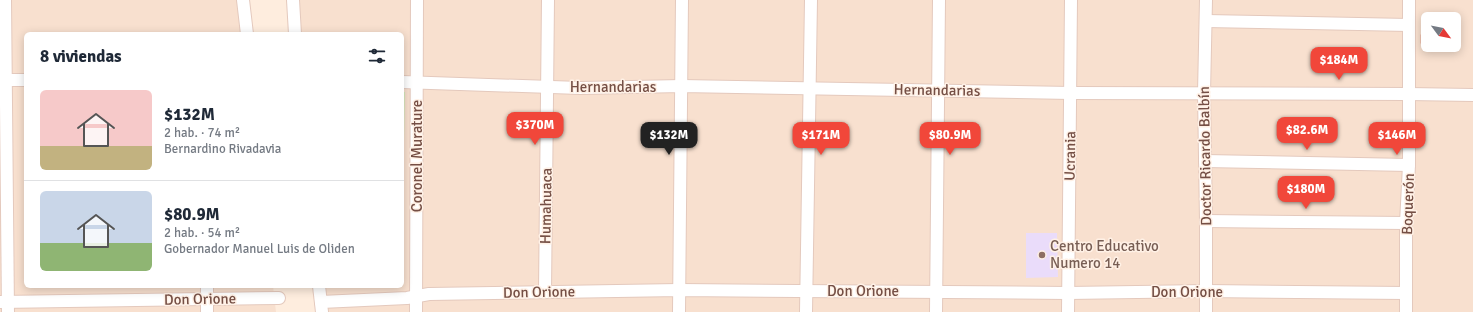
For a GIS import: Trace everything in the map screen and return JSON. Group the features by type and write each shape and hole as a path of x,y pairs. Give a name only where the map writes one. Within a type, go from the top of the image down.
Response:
{"street":[{"path":"5,0 3,80 5,305"},
{"path":"243,0 247,32"},
{"path":"293,0 296,32"},
{"name":"Coronel Murature","path":"416,312 417,0"},
{"name":"Humahuaca","path":"545,292 548,0"},
{"path":"679,312 682,0"},
{"path":"806,312 811,0"},
{"path":"936,312 939,0"},
{"name":"Ucrania","path":"1068,312 1071,0"},
{"name":"Doctor Ricardo Balbín","path":"1206,0 1204,93 1206,312"},
{"name":"Boquerón","path":"1406,312 1406,223 1409,165 1409,0"},
{"path":"1206,21 1409,25"},
{"path":"3,80 24,80"},
{"name":"Hernandarias","path":"404,82 580,88 682,86 1071,92 1473,95"},
{"path":"1205,161 1409,165"},
{"path":"1206,221 1406,223"},
{"path":"207,288 207,312"},
{"path":"319,288 321,307"},
{"name":"Don Orione","path":"321,307 406,298 429,294 679,290 1068,293 1206,291 1406,293"},
{"name":"Don Orione","path":"5,305 279,298"}],"shaded area":[{"path":"0,0 245,0 248,32 24,32 24,288 273,288 276,312 0,312"},
{"path":"297,0 1473,0 1473,312 325,312 322,288 404,288 404,32 300,32"},
{"name":"Centro Educativo Numero 14","path":"1026,233 1057,233 1058,277 1026,278"}],"green space":[{"path":"404,92 405,92 404,142"}],"place":[{"name":"Centro Educativo Numero 14","path":"1042,255"}]}
